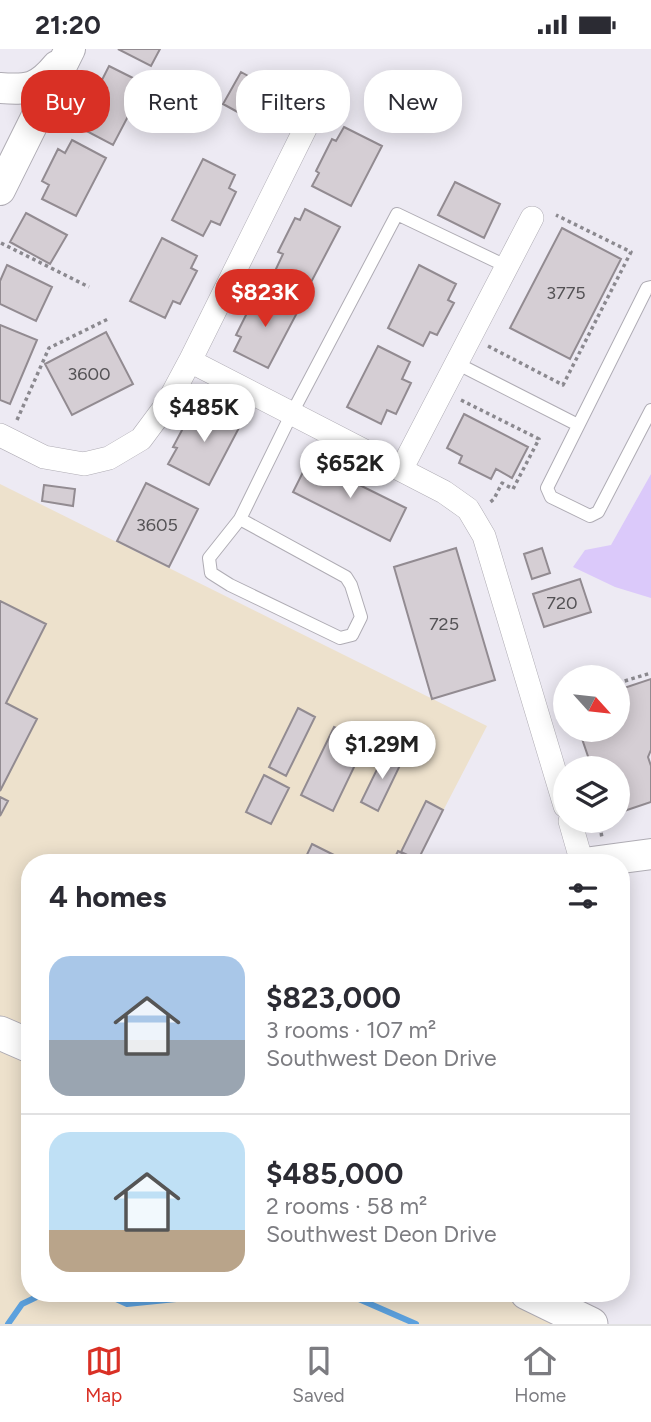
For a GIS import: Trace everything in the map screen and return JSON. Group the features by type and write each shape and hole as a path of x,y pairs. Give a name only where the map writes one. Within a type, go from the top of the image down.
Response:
{"main road":[{"path":"0,1033 21,1042"},
{"path":"546,1302 591,1324"}],"street":[{"path":"0,88 27,90 44,81 70,49"},
{"path":"0,190 70,49"},
{"path":"4,437 44,457 84,464 109,458 141,439 167,404 190,361 303,133"},
{"path":"402,468 532,218"},
{"path":"190,361 402,468 468,509 484,536 553,766"},
{"path":"574,833 580,854"},
{"path":"630,857 651,854"}],"lane":[{"path":"240,519 346,577 360,617 352,635 340,638 230,585 211,573 209,558 240,519 397,213 506,266"},
{"path":"651,287 647,288 547,488 551,497 590,516 598,512 651,409"},
{"path":"456,363 578,425"}],"path":[{"path":"488,346 563,385 631,252 556,215"},
{"path":"1,243 89,287"},
{"path":"4,437 48,348 108,319"},
{"path":"461,400 539,439 513,489 502,483 494,499 488,504"},
{"path":"630,679 651,673"}],"shaded area":[{"path":"651,474 651,598 615,587 573,567 585,550 611,545"},
{"path":"0,484 487,726 421,854 21,854 21,1302 519,1302 562,1324 0,1324"}],"building":[{"path":"118,49 160,49 151,66"},
{"path":"109,66 124,74 124,124 113,145 90,133 110,133 110,70 107,70"},
{"path":"236,81 236,111 223,104"},
{"path":"350,130 382,146 351,206 312,186 319,173 316,171 332,139 336,141 341,133 350,133"},
{"path":"72,140 106,158 76,216 42,199 49,185 42,181 58,149 65,153"},
{"path":"203,159 235,175 229,188 236,192 220,225 211,221 203,236 172,220"},
{"path":"455,182 500,204 484,238 438,215"},
{"path":"305,209 340,227 308,288 275,271 283,254 278,252 295,218 300,220"},
{"path":"26,213 67,235 50,264 10,242"},
{"path":"562,228 621,259 570,359 510,328"},
{"path":"162,238 197,256 191,268 197,271 180,304 173,301 165,318 130,301"},
{"path":"7,265 52,287 36,321 0,304 0,281"},
{"path":"419,265 456,284 448,300 454,303 437,335 430,332 423,346 388,328"},
{"path":"267,293 299,309 268,368 234,351 241,337 236,335 253,301 261,305"},
{"path":"0,325 37,340 10,404 0,400"},
{"path":"106,332 133,384 72,415 45,364"},
{"path":"378,346 410,362 402,379 411,383 396,414 387,410 381,424 347,407"},
{"path":"202,404 241,424 209,485 168,464 177,448 173,447 190,415 195,417"},
{"path":"464,414 528,447 512,478 496,469 491,479 459,463 462,456 447,448"},
{"path":"309,460 406,508 390,541 293,492"},
{"path":"146,483 198,509 169,567 117,541"},
{"path":"44,485 75,489 73,506 42,501"},
{"path":"456,548 495,680 432,699 394,567"},
{"path":"542,548 550,573 532,579 524,554"},
{"path":"580,579 591,612 544,627 533,594"},
{"path":"0,601 46,624 6,703 37,719 0,791"},
{"path":"651,679 651,750 648,757 651,766 651,802 630,809 630,756 588,756 583,742 630,742 630,686"},
{"path":"298,708 315,717 286,776 269,767"},
{"path":"334,727 366,742 333,811 301,795"},
{"path":"386,751 403,759 378,811 361,802"},
{"path":"264,775 289,788 271,824 246,812"},
{"path":"0,797 8,801 0,816"},
{"path":"426,801 443,810 421,854 401,852"},
{"path":"312,844 332,854 307,854"}],"waterway":[{"path":"8,1324 26,1302"},
{"path":"123,1302 147,1302"},
{"path":"366,1302 416,1324"}]}
